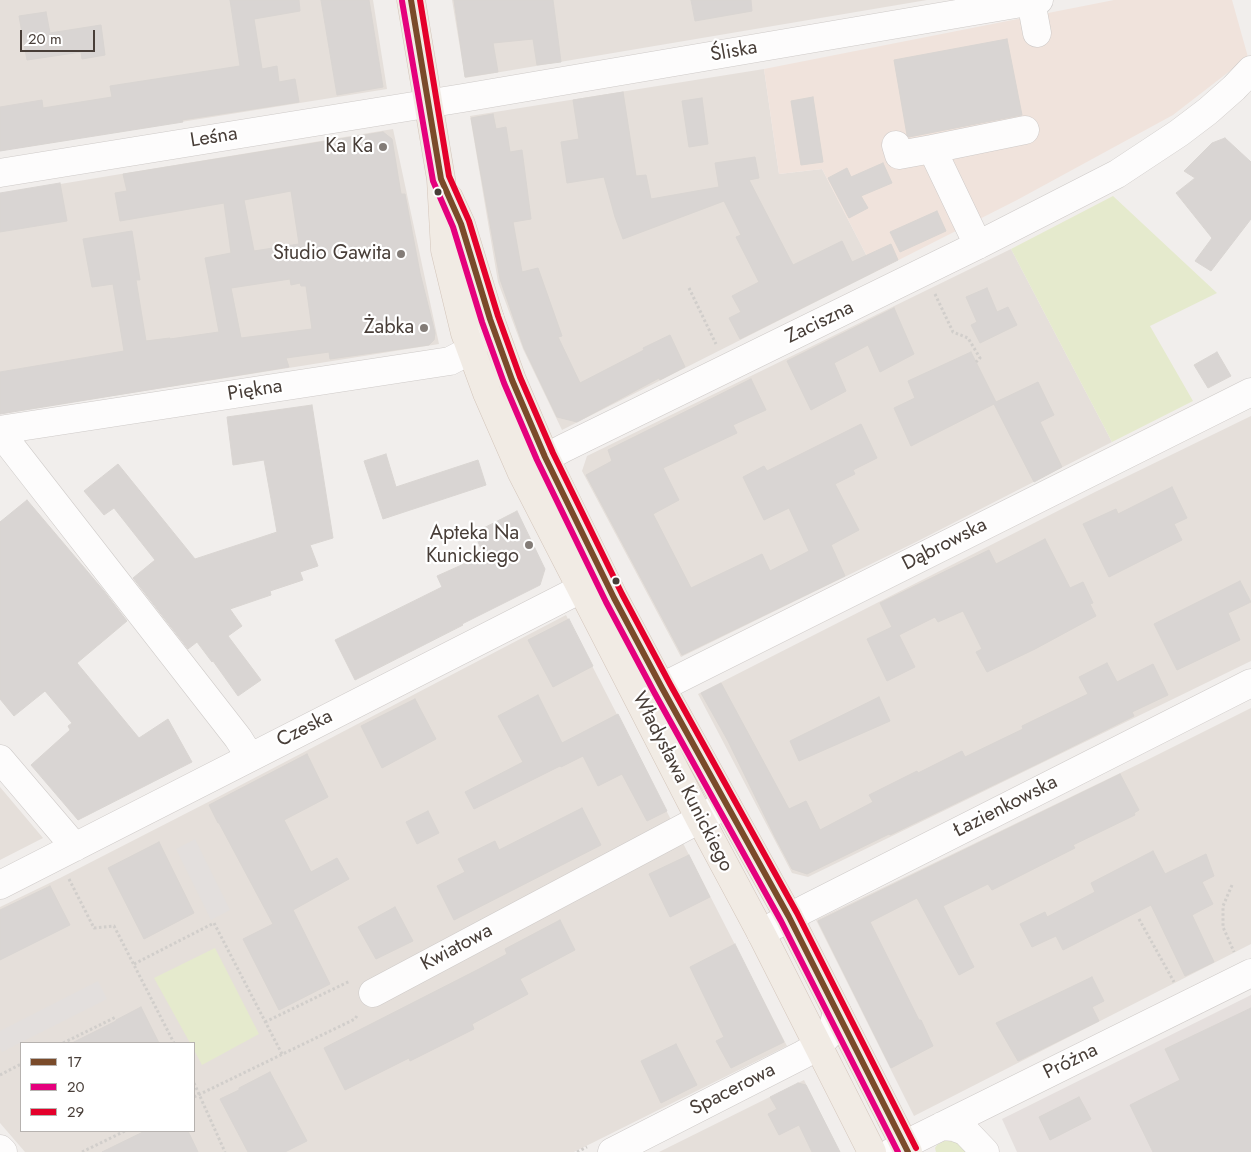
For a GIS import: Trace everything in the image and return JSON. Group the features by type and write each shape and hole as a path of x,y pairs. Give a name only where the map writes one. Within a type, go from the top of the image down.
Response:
{"main road":[{"name":"Władysława Kunickiego","path":"411,0 441,178 445,250 465,333 487,393 521,471 582,590 726,804 789,917 838,1012 901,1150"},
{"name":"Władysława Kunickiego","path":"441,178 461,224 490,319 512,380 545,457 614,598 700,819 761,933 872,1152"}],"street":[{"name":"Śliska","path":"429,104 1035,1"},
{"path":"1035,1 1037,33"},
{"name":"Zaciszna","path":"521,471 545,457 978,245 1117,174 1179,133 1208,111 1251,70"},
{"name":"Leśna","path":"0,173 429,104"},
{"path":"896,145 899,155 1025,130"},
{"path":"932,149 978,245"},
{"path":"471,350 490,319"},
{"name":"Piękna","path":"0,430 450,361 471,350"},
{"name":"Dąbrowska","path":"650,693 1251,392"},
{"path":"0,430 8,444 238,738 250,757"},
{"path":"582,590 614,598"},
{"name":"Czeska","path":"0,884 582,590"},
{"name":"Łazienkowska","path":"761,933 789,917 1251,683"},
{"path":"0,759 75,847"},
{"name":"Kwiatowa","path":"373,993 726,804"},
{"name":"Próżna","path":"901,1150 942,1126 1249,974"},
{"name":"Spacerowa","path":"612,1152 818,1046 832,1031 838,1012"},
{"path":"942,1126 954,1127 964,1131 985,1152"},
{"path":"0,1149 3,1152"}],"path":[{"path":"689,288 716,345"},
{"path":"934,293 953,332 968,338 980,358 976,362"},
{"path":"67,876 94,928 114,926 173,1042"},
{"path":"1232,885 1223,906 1223,927 1234,953 1249,974"},
{"path":"1139,919 1186,1004"},
{"path":"134,964 214,923 282,1054"},
{"path":"195,1096 355,1019 373,993"},
{"path":"65,1042 116,1017"},
{"path":"0,1075 20,1065"},
{"path":"195,1085 225,1152"},
{"path":"82,1152 122,1132"}],"shaded area":[{"path":"0,0 373,0 387,89 0,151"},
{"path":"452,0 927,0 465,78"},
{"path":"1114,0 1232,0 1248,57 1173,115 1017,200 875,272 822,169 779,174 764,69"},
{"path":"764,69 779,174 822,169 875,272 562,430 523,349 498,282 470,116"},
{"path":"393,129 439,344 0,414 0,194"},
{"path":"1011,249 1112,442 916,542 681,657 582,471 587,456"},
{"path":"1251,416 1251,661 808,877 792,873 698,694 1095,492"},
{"path":"566,615 787,1046 574,1152 25,1152 0,1123 0,907 60,878"},
{"path":"1251,708 1251,944 914,1116 816,920"},
{"path":"0,787 43,838 0,860"},
{"path":"195,839 230,910 211,920 176,849"},
{"path":"98,981 107,999 2,1052 0,1048 0,1031"},
{"path":"1251,995 1251,1152 1017,1152 1002,1119"},
{"path":"804,1080 840,1152 659,1152"}],"green space":[{"path":"1113,196 1217,293 1150,326 1193,401 1112,442 1011,249"},
{"path":"215,948 259,1034 202,1065 195,1052 195,1042 189,1042 154,978"},
{"path":"949,1139 975,1152 936,1152 935,1148 937,1145"}],"building":[{"path":"230,0 299,0 300,11 254,19 262,69 277,66 279,82 295,79 299,102 0,151 0,107 42,100 43,108 112,97 110,86 240,66"},
{"path":"321,0 369,0 383,87 337,95"},
{"path":"454,0 553,0 561,62 537,65 533,39 493,43 498,72 465,77"},
{"path":"691,0 751,0 752,11 695,21"},
{"path":"46,12 50,33 101,25 105,55 82,59 81,52 27,60 19,16"},
{"path":"1007,39 1022,115 909,137 907,135 894,60"},
{"path":"623,92 636,176 646,175 651,199 719,187 715,163 755,157 759,178 749,180 793,265 842,241 852,262 891,244 898,260 740,339 729,318 741,312 732,296 759,282 736,237 741,235 724,201 623,239 604,177 567,183 561,142 579,139 573,100"},
{"path":"813,97 823,162 801,165 791,101"},
{"path":"702,98 708,144 689,147 682,101"},
{"path":"493,114 496,129 506,127 510,152 522,150 531,219 513,222 522,272 538,268 562,336 558,337 580,383 670,335 685,367 660,380 659,378 577,422 557,417 524,348 500,279 471,118"},
{"path":"383,132 392,139 401,194 405,194 420,273 435,333 434,340 429,345 330,359 329,352 286,358 289,367 0,414 0,372 124,351 113,284 92,287 83,239 132,231 140,280 136,280 146,341 219,332 205,258 231,253 224,203 120,221 115,193 127,191 123,174","holes":["291,191 299,244 254,251 244,200","290,279 291,285 300,283 301,286 306,286 312,329 241,338 231,288"]},
{"path":"1225,138 1251,162 1251,219 1211,271 1195,261 1212,238 1176,193 1195,178 1184,171 1212,143"},
{"path":"883,163 892,183 861,196 868,208 849,218 828,178 847,168 851,177"},
{"path":"60,183 67,221 0,232 0,193"},
{"path":"937,211 946,231 900,252 890,232"},
{"path":"987,288 997,312 1008,307 1017,325 980,343 971,325 977,322 966,297"},
{"path":"894,308 914,354 880,372 868,345 834,363 846,391 811,410 787,361"},
{"path":"971,352 996,402 1038,382 1054,415 1040,422 1062,467 1034,482 994,404 911,446 894,408 915,398 908,381"},
{"path":"1217,352 1231,376 1208,388 1194,365"},
{"path":"751,379 766,410 733,425 737,433 663,468 679,500 653,514 691,588 762,554 770,571 809,551 789,508 764,520 743,477 764,466 767,471 861,424 877,458 853,470 855,474 835,484 859,530 831,545 845,576 682,655 586,475 612,461 608,450"},
{"path":"312,405 333,538 310,545 318,566 300,572 303,580 270,591 271,595 230,609 242,626 228,636 261,680 238,696 197,642 188,649 133,578 155,560 114,508 104,515 84,491 118,464 195,559 277,532 264,460 233,465 227,417"},
{"path":"386,454 396,487 478,460 486,485 383,519 364,461"},
{"path":"1172,487 1187,518 1174,524 1182,540 1109,577 1083,524 1116,509 1118,514"},
{"path":"27,500 127,621 77,663 139,738 168,719 192,762 78,820 31,765 70,730 68,726 72,723 45,691 14,716 0,699 0,522"},
{"path":"517,511 545,569 540,585 355,680 335,640 442,587 437,576 484,555 474,533"},
{"path":"1045,539 1070,588 1083,582 1093,603 1090,604 1096,616 987,672 976,652 982,649 963,611 938,622 935,617 899,635 915,667 887,681 867,639 892,627 880,603 989,550 996,564"},
{"path":"1240,581 1251,602 1228,613 1240,640 1177,670 1154,624"},
{"path":"569,619 593,666 553,687 528,640"},
{"path":"1107,663 1117,682 1153,664 1168,695 1132,712 1134,716 807,874 792,869 728,741 701,693 721,683 789,809 806,801 820,830 873,802 869,795 962,751 965,757 1023,729 1022,726 1088,694 1079,677"},
{"path":"538,695 562,743 618,714 667,811 647,821 622,774 598,786 583,756 474,809 465,792 523,762 498,716"},
{"path":"879,697 890,721 799,761 790,741"},
{"path":"415,699 436,739 382,768 361,726"},
{"path":"307,754 328,797 284,820 311,872 337,858 349,879 293,910 330,984 279,1010 243,939 273,924 209,805"},
{"path":"1120,774 1139,810 1134,813 1135,815 1073,845 1075,848 992,890 988,884 943,906 974,967 959,975 917,898 870,922 933,1046 891,1068 818,921"},
{"path":"582,808 601,845 454,920 437,886 465,872 458,859 495,841 499,850"},
{"path":"428,811 439,833 417,844 406,822"},
{"path":"159,842 194,913 144,939 108,868"},
{"path":"1153,851 1165,874 1206,854 1214,876 1202,882 1213,904 1192,915 1214,962 1185,976 1151,905 1063,950 1056,936 1032,947 1020,924 1045,912 1047,917 1095,892 1091,883"},
{"path":"689,855 710,897 670,917 649,874"},
{"path":"50,886 70,925 0,960 0,910"},
{"path":"395,907 413,941 376,959 358,927"},
{"path":"560,920 575,950 520,979 528,994 472,1024 474,1029 410,1061 409,1058 345,1090 324,1048 507,954 505,949"},
{"path":"735,944 784,1042 731,1068 716,1041 724,1037 690,967"},
{"path":"1092,977 1104,1001 1092,1007 1099,1021 1018,1061 996,1023"},
{"path":"141,1007 158,1042 74,1042"},
{"path":"1251,1008 1251,1152 1153,1152 1130,1105 1180,1080 1165,1049"},
{"path":"676,1044 697,1085 661,1103 641,1061"},
{"path":"270,1072 307,1141 285,1152 248,1152 220,1099"},
{"path":"798,1083 806,1085 840,1152 812,1152 799,1125 779,1135 768,1114 777,1109 770,1097"},
{"path":"1079,1097 1091,1119 1050,1140 1039,1117"},
{"path":"143,1132 188,1132 198,1152 102,1152"}],"transit line":[{"name":"17","path":"411,0 441,179 461,224 490,319 512,380 545,457 614,598 789,917 908,1152"},
{"name":"29","path":"420,0 449,176 469,221 498,316 520,377 553,453 622,594 797,913 916,1148"},
{"name":"20","path":"402,1 433,181 453,227 482,322 504,383 537,460 606,602 781,921 898,1152"}],"place":[{"name":"Ka Ka","path":"383,147"},
{"name":"Studio Gawita","path":"401,254"},
{"name":"Żabka","path":"424,328"},
{"name":"Apteka Na Kunickiego","path":"529,545"}]}
